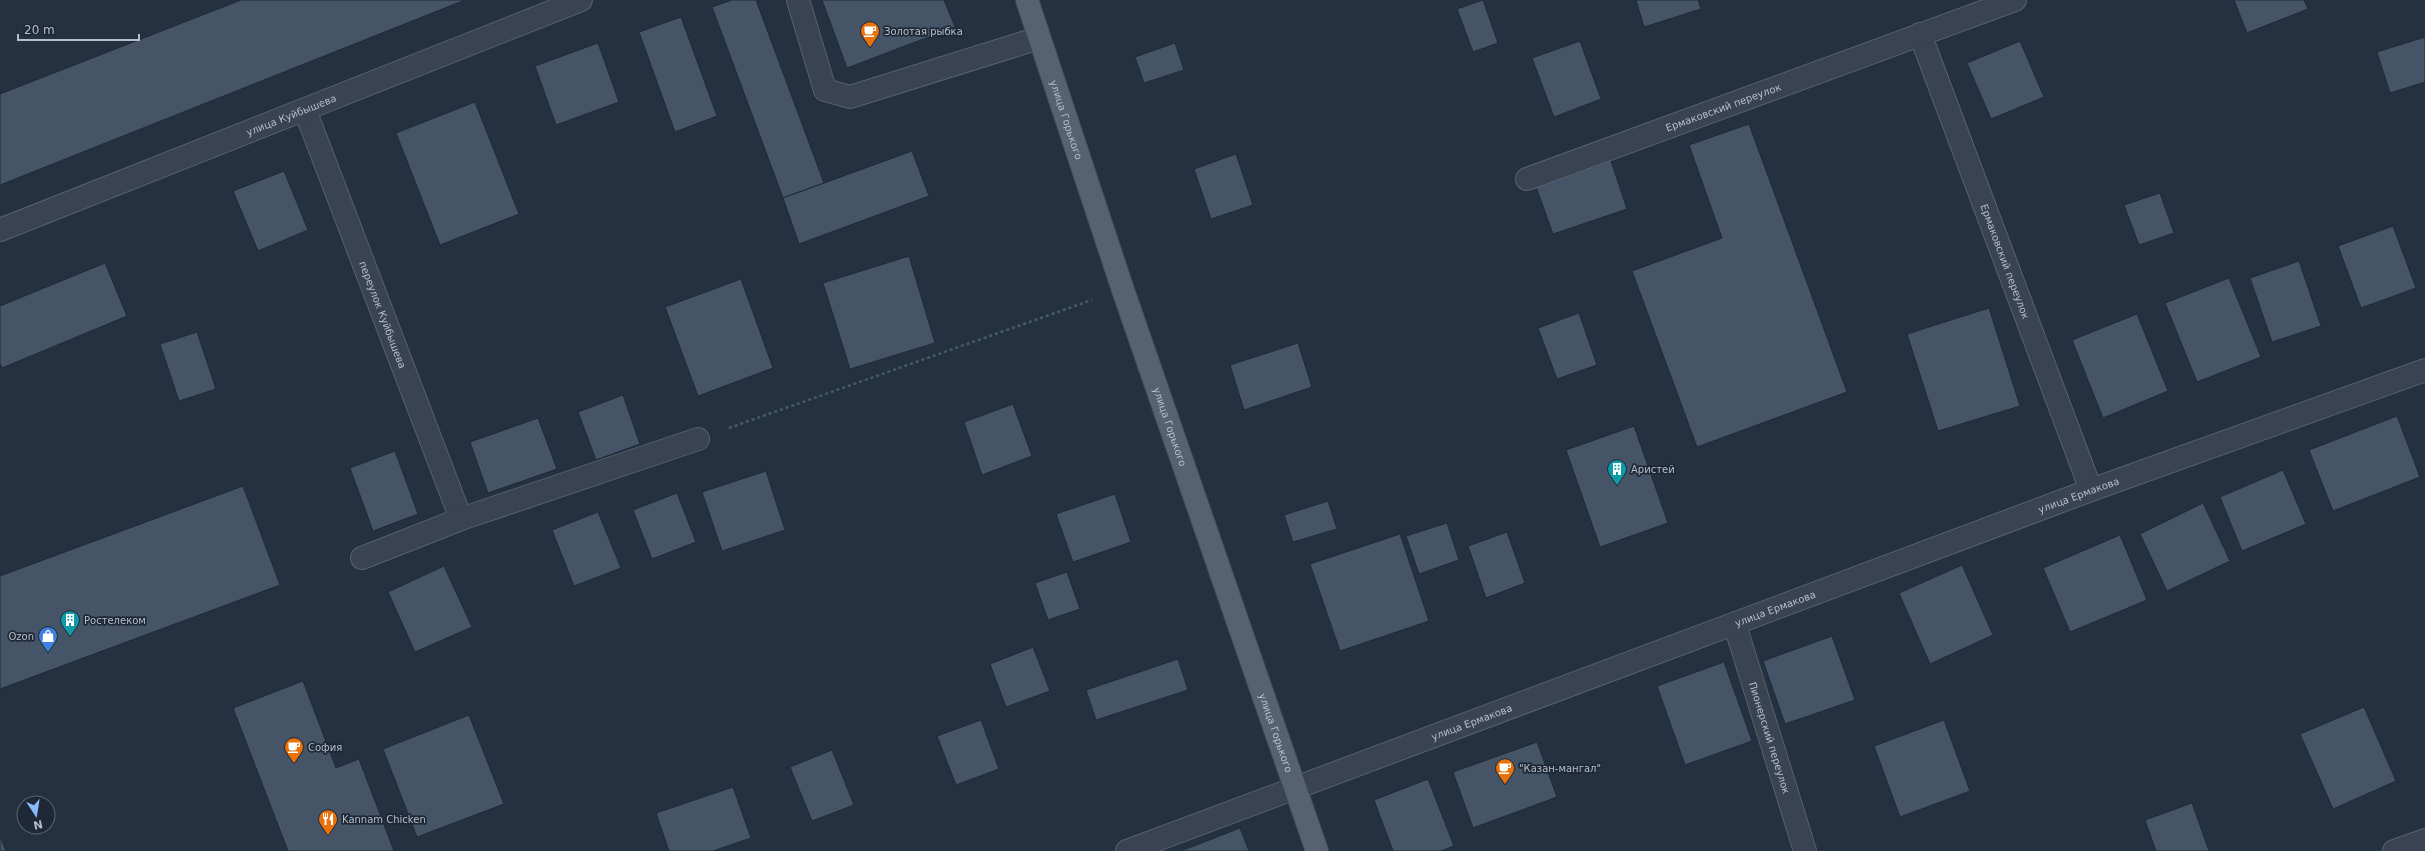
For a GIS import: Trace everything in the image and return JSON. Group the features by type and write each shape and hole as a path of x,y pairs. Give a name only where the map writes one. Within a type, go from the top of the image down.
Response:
{"main road":[{"name":"улица Горького","path":"1026,0 1040,38 1122,290 1297,788 1317,851"}],"street":[{"name":"улица Куйбышева","path":"0,230 581,0"},
{"path":"798,0 825,90 850,96 1040,38"},
{"name":"Ермаковский переулок","path":"1527,178 2015,0"},
{"name":"Ермаковский переулок","path":"1920,34 2091,490"},
{"name":"переулок Куйбышева","path":"305,110 460,519"},
{"name":"улица Ермакова","path":"1127,851 2091,490 2425,370"},
{"path":"362,558 460,519 698,440"},
{"name":"Пионерский переулок","path":"1735,624 1805,851"},
{"path":"2394,851 2425,840"}],"path":[{"path":"698,440 1122,290"}],"building":[{"path":"241,0 465,0 0,185 0,94"},
{"path":"732,0 756,0 824,183 783,198 712,7"},
{"name":"Золотая рыбка","path":"822,0 944,0 955,27 847,68"},
{"path":"1483,0 1498,43 1473,52 1457,9"},
{"path":"1636,0 1698,0 1701,9 1644,27"},
{"path":"2234,0 2304,0 2308,9 2247,33"},
{"path":"681,17 717,116 675,132 639,32"},
{"path":"2425,37 2425,82 2390,93 2377,52"},
{"path":"1580,41 1601,99 1554,117 1532,58"},
{"path":"2020,41 2044,97 1991,119 1967,63"},
{"path":"598,43 619,102 556,125 535,66"},
{"path":"1175,43 1184,70 1144,83 1135,57"},
{"path":"475,102 519,214 440,245 396,133"},
{"path":"1749,124 1847,392 1697,447 1632,271 1722,238 1689,145"},
{"path":"912,151 929,196 799,244 783,198"},
{"path":"1236,154 1253,205 1211,219 1194,169"},
{"path":"1610,158 1627,209 1553,234 1535,184"},
{"path":"284,171 308,230 258,251 233,191"},
{"path":"2160,193 2174,233 2139,245 2124,205"},
{"path":"2393,226 2416,288 2361,308 2338,246"},
{"path":"909,256 935,343 850,369 823,283"},
{"path":"2299,261 2321,326 2272,342 2250,278"},
{"path":"105,263 127,316 2,368 0,363 0,306"},
{"path":"2229,278 2261,357 2197,382 2165,303"},
{"path":"741,279 773,368 698,396 665,307"},
{"path":"1989,308 2020,406 1938,431 1907,334"},
{"path":"1579,313 1597,365 1557,379 1538,328"},
{"path":"2137,314 2168,391 2103,418 2072,340"},
{"path":"197,332 216,389 179,401 160,344"},
{"path":"1298,343 1312,387 1244,410 1230,365"},
{"path":"623,395 640,444 596,460 578,412"},
{"path":"1013,404 1032,456 982,475 964,422"},
{"path":"2397,416 2420,477 2333,511 2309,450"},
{"path":"538,418 557,469 488,493 470,442"},
{"name":"Аристей","path":"1634,426 1668,523 1600,547 1566,450"},
{"path":"395,451 418,514 373,531 350,468"},
{"path":"2283,470 2306,524 2242,551 2220,497"},
{"path":"766,471 785,530 722,551 702,492"},
{"name":"Ростелеком","path":"243,486 280,585 0,689 0,576"},
{"path":"677,493 696,542 652,559 633,510"},
{"path":"1115,494 1131,542 1073,562 1056,514"},
{"path":"1328,501 1337,529 1293,542 1284,515"},
{"path":"2203,503 2230,561 2167,591 2140,534"},
{"path":"598,512 621,568 574,586 552,530"},
{"path":"1447,523 1459,560 1419,574 1406,536"},
{"path":"1507,532 1525,583 1486,598 1468,546"},
{"path":"1400,534 1429,621 1340,651 1310,564"},
{"path":"2120,535 2147,600 2070,632 2043,568"},
{"path":"1962,565 1993,635 1930,664 1899,593"},
{"path":"444,566 472,627 415,652 388,592"},
{"path":"1067,572 1080,609 1048,620 1035,583"},
{"path":"1832,636 1855,700 1785,724 1763,661"},
{"path":"1033,647 1050,691 1006,707 990,664"},
{"path":"1178,659 1188,690 1096,720 1086,690"},
{"path":"1724,662 1752,741 1685,765 1657,686"},
{"name":"София","path":"303,681 336,768 359,759 394,851 288,851 233,708"},
{"path":"2364,707 2396,781 2333,809 2300,734"},
{"path":"469,715 504,804 417,837 383,749"},
{"path":"981,720 999,769 956,785 937,736"},
{"path":"1944,720 1970,791 1900,817 1874,746"},
{"name":"\"Казан-мангал\"","path":"1537,742 1557,797 1473,828 1453,772"},
{"path":"832,750 854,805 812,821 790,767"},
{"path":"1428,779 1454,846 1441,851 1393,851 1374,800"},
{"path":"733,787 751,838 713,851 669,851 656,813"},
{"path":"2192,803 2209,851 2156,851 2145,820"},
{"path":"1240,828 1249,851 1181,851"},
{"path":"0,836 6,851 0,851"}],"place":[{"name":"Золотая рыбка","path":"870,48"},
{"name":"Аристей","path":"1617,486"},
{"name":"Ростелеком","path":"70,637"},
{"name":"Ozon","path":"48,653"},
{"name":"София","path":"294,764"},
{"name":"\"Казан-мангал\"","path":"1505,785"},
{"name":"Kannam Chicken","path":"328,836"}]}
